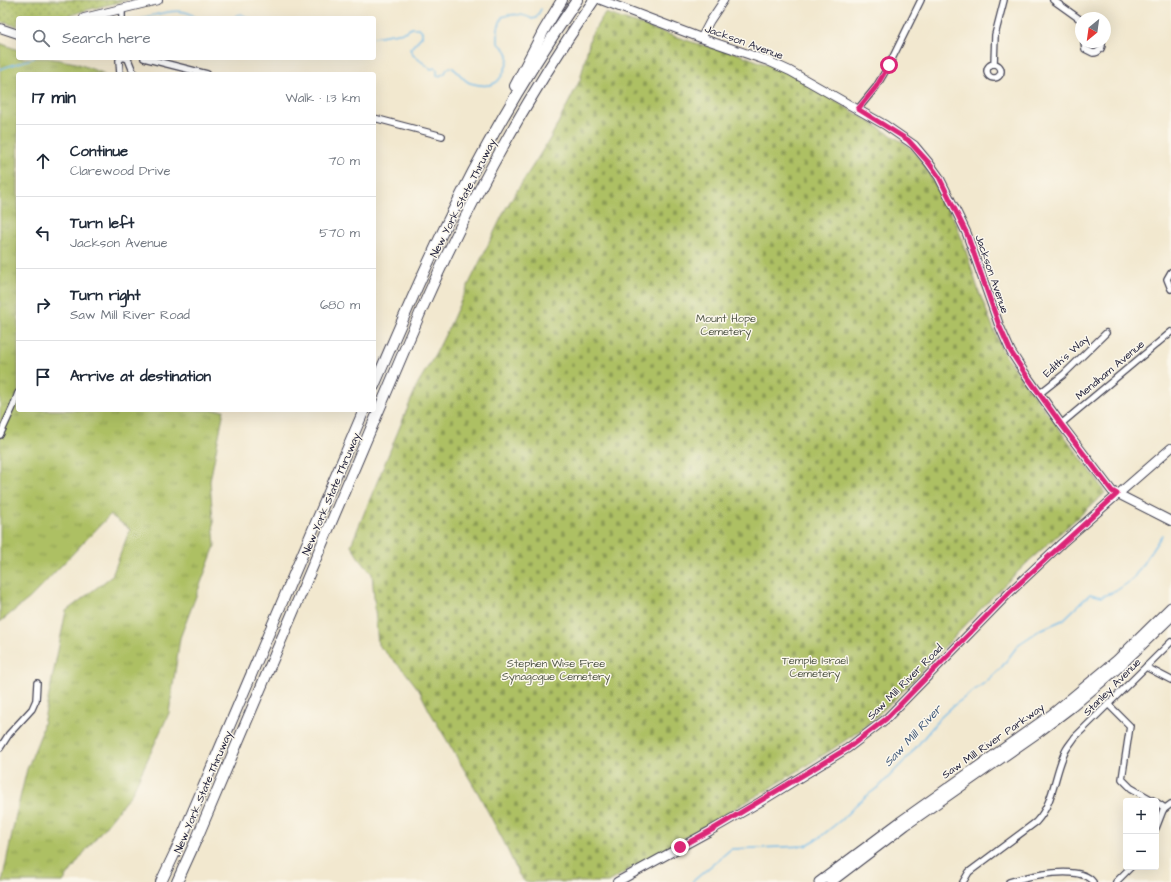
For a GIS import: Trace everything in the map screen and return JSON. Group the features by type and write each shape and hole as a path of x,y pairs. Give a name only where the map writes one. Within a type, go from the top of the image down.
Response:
{"highway":[{"path":"486,147 520,76 544,30 562,0"},
{"name":"New York State Thruway","path":"376,381 457,201 527,76 577,0"},
{"name":"New York State Thruway","path":"177,882 421,312 447,256 483,182 516,123 544,76 594,0"},
{"name":"New York State Thruway","path":"161,882 179,844 363,412"},
{"name":"Saw Mill River Parkway","path":"820,882 896,824 1057,710 1116,660 1171,607"},
{"name":"Saw Mill River Parkway","path":"830,882 1072,707 1118,668 1171,617"}],"main road":[{"path":"92,16 158,0"},
{"name":"Jackson Avenue","path":"601,0 784,68 858,109 908,140 929,163 939,177 967,234 1004,338 1039,394 1112,491 1171,521"},
{"path":"0,28 16,33"},
{"name":"Saw Mill River Road","path":"617,882 760,802 848,748 886,719 1009,593 1117,494 1171,448"}],"street":[{"path":"701,38 724,0"},
{"path":"858,109 876,87 886,71 921,0"},
{"path":"994,64 995,35 1004,0"},
{"path":"1053,0 1062,2 1075,14"},
{"path":"122,9 122,16"},
{"path":"1085,48 1093,53 1096,53 1100,48"},
{"path":"119,60 122,72 131,67"},
{"path":"128,60 133,72"},
{"path":"152,60 199,72"},
{"path":"376,119 442,136"},
{"path":"1171,272 1168,279 1171,289"},
{"name":"Mendham Avenue","path":"1061,424 1171,332"},
{"name":"Edith's Way","path":"1039,394 1063,374 1106,333"},
{"path":"0,435 16,399"},
{"name":"Stanley Avenue","path":"963,882 969,872 1040,818 1055,786 1062,759 1075,737 1171,642"},
{"path":"1146,667 1171,680"},
{"path":"0,748 9,734 32,709 36,700 37,682"},
{"path":"1108,704 1130,726 1122,779 1131,788 1148,798"},
{"path":"1159,804 1165,808"},
{"path":"1159,821 1165,808 1171,804"},
{"path":"1116,882 1128,870"},
{"path":"1009,882 1034,875 1063,873 1085,875 1091,878 1094,882"}],"green space":[{"path":"0,0 128,0 68,16 16,16 16,26 0,22"},
{"name":"Mount Hope Cemetery","path":"605,13 698,44 736,53 792,74 904,143 912,150 924,165 955,221 979,292 1002,350 1095,477 1105,493 1031,559 997,592 893,701 862,729 828,752 772,787 608,882 525,882 519,875 503,840 478,793 429,710 419,690 406,673 378,645 372,574 358,557 351,545 418,383 435,355 506,208 551,137 580,80 591,35"},
{"path":"0,43 16,49 16,60 59,60 76,63 100,72 16,72 16,412 224,412 210,481 215,546 180,638 169,713 132,793 83,854 63,882 2,882 27,769 41,734 66,611 112,576 130,529 110,515 30,598 0,622"}],"waterway":[{"path":"376,37 404,32 412,28 419,28 422,31 422,36 410,49 413,55 431,69 435,68 437,70 437,75 439,76 445,73 447,69 451,67 468,82 479,85 489,85 498,81 508,58 504,48 498,43 498,28 502,17 517,15 532,19 536,18 541,9"},
{"path":"151,16 178,11 194,16"},
{"path":"236,16 241,14 244,16"},
{"path":"0,69 28,60"},
{"name":"Saw Mill River","path":"692,882 731,849 805,846 819,838 841,820 860,801 881,785 908,757 940,718 1001,668 1019,644 1040,630 1063,620 1090,594 1101,597 1116,591 1132,580 1162,535"}],"route":[{"path":"680,847 760,802 848,748 886,719 921,685 1009,593 1117,494 1112,491 1061,424 1011,352 999,325 967,234 939,177 914,145 897,132 858,109 876,87 889,65"}],"park label":[{"name":"Temple Israel Cemetery","path":"815,666"},
{"name":"Stephen Wise Free Synagogue Cemetery","path":"556,669"}]}
